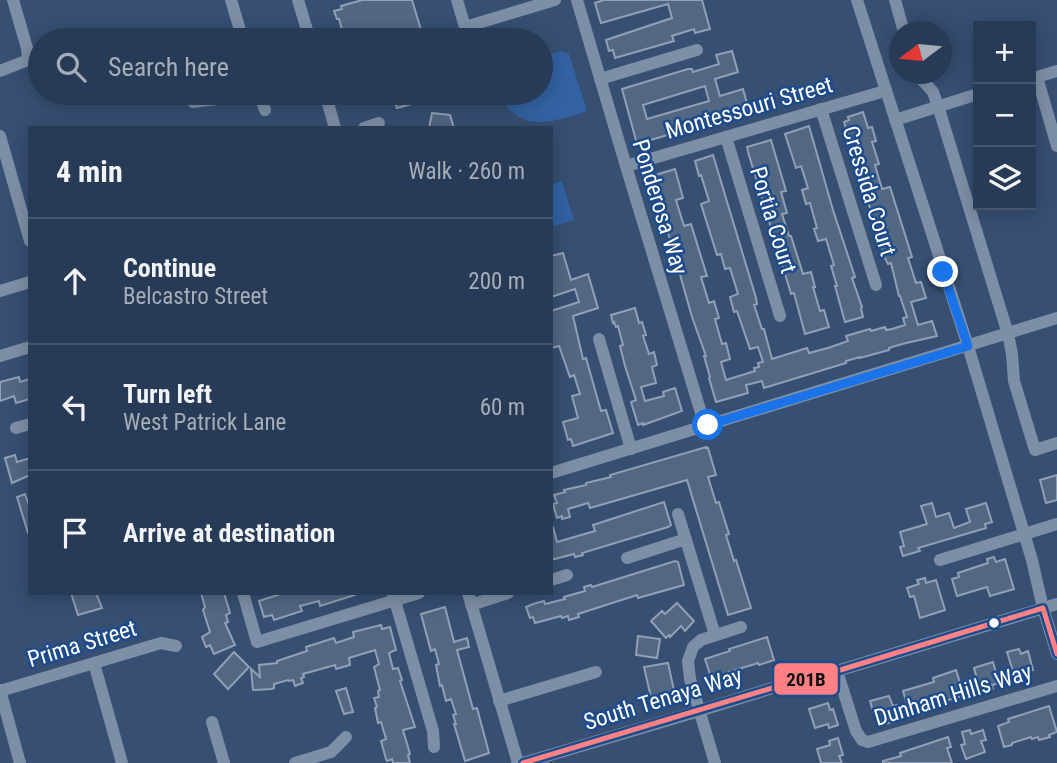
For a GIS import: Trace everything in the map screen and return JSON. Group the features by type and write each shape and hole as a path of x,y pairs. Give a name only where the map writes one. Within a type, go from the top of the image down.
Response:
{"street":[{"path":"0,71 28,60 27,47 13,0"},
{"path":"231,0 239,28"},
{"path":"298,0 306,28"},
{"path":"457,0 465,27 555,0"},
{"name":"Ponderosa Way","path":"577,0 705,426"},
{"path":"857,0 968,346 1057,654"},
{"path":"895,0 901,21"},
{"path":"600,79 697,50"},
{"path":"1036,77 1057,71"},
{"path":"926,84 933,92 938,106 1008,334 1014,381 1035,450 1057,443"},
{"path":"1036,84 1057,146"},
{"name":"Montessouri Street","path":"626,166 885,91"},
{"path":"895,120 973,96"},
{"path":"263,105 265,110"},
{"path":"328,105 334,126"},
{"name":"Cressida Court","path":"821,109 876,285"},
{"path":"370,126 379,123"},
{"name":"Portia Court","path":"726,137 780,316"},
{"path":"0,138 28,234"},
{"path":"0,291 28,283"},
{"path":"553,470 631,449 1057,318"},
{"path":"599,339 631,449"},
{"path":"0,356 28,348"},
{"path":"16,428 28,425"},
{"path":"678,513 715,635"},
{"path":"940,560 1057,524"},
{"path":"627,558 686,540"},
{"path":"553,579 567,575"},
{"path":"244,595 257,642 394,597 433,731 434,747"},
{"path":"495,595 469,599 520,763"},
{"name":"South Tenaya Way","path":"520,763 1057,604"},
{"path":"715,763 688,672 688,661 696,643 741,627"},
{"name":"Prima Street","path":"0,691 161,643 176,646"},
{"path":"94,663 121,763"},
{"name":"Dunham Hills Way","path":"838,671 856,731 862,740 868,742 1057,686"},
{"path":"499,701 596,672"},
{"path":"0,691 20,763"},
{"path":"212,722 224,763"},
{"path":"295,763 331,751 346,737"}],"shaded area":[{"path":"561,51 569,54 587,111 549,121 526,120 516,115 506,105 553,105 553,53"},
{"path":"562,181 574,220 553,226 553,184"}],"building":[{"path":"362,0 412,0 420,28 342,28 334,11 342,9 341,6"},
{"path":"604,0 702,0 710,29 695,33 694,29 672,36 674,41 615,58 613,50 609,51 606,40 672,18 668,4 601,23 595,3"},
{"path":"732,51 738,72 715,79 720,96 743,89 749,111 637,144 622,89 688,69 693,72 719,64 716,55","holes":["705,86 709,101 647,119 643,105"]},
{"path":"863,112 876,141 872,142 879,164 875,165 882,189 890,187 912,257 908,258 916,283 921,282 926,298 911,302 918,325 932,321 937,336 902,344 764,388 762,381 746,385 748,393 716,402 706,356 692,317 652,176 675,169 683,198 676,200 684,226 691,224 707,276 701,277 709,303 714,301 719,318 715,319 722,344 726,343 730,359 721,362 726,380 755,371 754,368 759,367 758,363 763,362 758,347 750,349 737,311 734,312 730,297 738,294 730,268 725,269 721,254 717,255 701,204 709,201 695,161 713,155 756,298 757,304 754,305 772,359 807,348 809,353 828,348 848,341 846,336 870,329 871,331 885,327 886,330 905,325 903,318 907,317 891,263 888,264 885,258 844,122 849,120 848,117"},
{"path":"432,113 450,115 453,126 429,126"},
{"path":"809,126 862,307 863,317 845,322 826,239 818,241 810,203 806,204 802,190 808,188 801,166 796,168 785,134"},
{"path":"771,140 786,191 781,192 787,213 782,214 803,274 811,272 820,311 824,310 829,327 805,334 747,147"},
{"path":"563,253 571,280 588,274 598,308 573,316 583,359 586,358 601,411 606,410 613,433 573,446 571,439 568,440 563,422 578,418 572,396 580,394 574,375 570,377 559,346 553,348 553,310 579,302 575,289 553,296 553,256"},
{"path":"635,308 646,335 643,336 649,354 654,352 657,365 652,367 656,383 641,387 645,401 664,396 663,392 675,388 682,411 643,425 638,425 631,402 636,400 620,346 623,345 618,326 613,323 611,315"},
{"path":"19,377 20,382 28,380 28,400 16,403 14,396 0,401 0,382"},
{"path":"706,447 716,475 708,477 716,503 719,502 729,534 726,535 751,608 728,615 687,480 590,508 588,503 568,509 570,517 562,519 562,516 557,518 553,504 557,503 554,495 565,492 564,490"},
{"path":"15,455 17,462 28,459 28,476 12,483 5,458"},
{"path":"1057,475 1057,500 1046,503 1040,480"},
{"path":"25,494 28,502 28,533 17,497"},
{"path":"664,502 671,525 582,553 583,555 575,557 574,554 553,559 553,527 557,542 595,531 593,525"},
{"path":"932,503 936,517 949,513 954,528 970,522 966,509 986,503 992,522 985,524 986,528 918,548 920,551 903,556 900,547 904,546 900,532 927,524 921,506"},
{"path":"994,557 996,562 1005,559 1014,589 990,596 987,587 957,596 952,579 959,577 958,573 988,563 987,559"},
{"path":"678,562 684,585 638,598 637,595 578,614 579,617 569,620 568,616 561,616 535,623 526,607 544,601 545,604 565,599 564,597 585,591 584,587 592,587"},
{"path":"925,578 926,583 936,580 945,610 920,618 914,596 910,597 907,588 919,584 917,580"},
{"path":"72,595 97,595 102,608 78,615"},
{"path":"202,595 225,595 230,613 226,615 228,622 225,623 235,645 214,654 210,645 206,647 202,637 210,632 203,610 205,607"},
{"path":"278,595 355,595 320,606 319,601 300,606 302,611 274,620 272,615 264,617 259,601"},
{"path":"677,603 694,621 685,631 681,626 666,638 651,621 662,611 665,614"},
{"path":"445,607 454,642 467,638 469,647 457,650 473,709 477,708 489,753 465,761 454,724 453,715 456,714 451,699 446,701 442,685 440,686 436,665 439,664 435,649 431,651 421,614"},
{"path":"381,625 382,629 390,627 396,650 389,653 393,669 398,668 415,727 403,730 410,763 393,763 392,759 386,759 381,741 386,739 381,722 378,723 375,708 374,698 379,697 380,690 374,667 379,664 375,650 349,658 350,665 336,669 335,665 303,674 303,683 295,686 293,680 288,680 274,684 272,689 253,690 251,669 260,677 259,665 277,663 307,651 306,647 334,638 336,643 354,637 353,632"},
{"path":"638,636 660,639 657,658 636,655"},
{"path":"767,637 774,660 729,672 730,674 712,680 705,659"},
{"path":"1019,649 1021,654 1028,651 1033,670 1026,672 1028,675 992,685 993,689 985,692 982,681 978,682 974,668 993,662 996,673 1012,668 1007,652"},
{"path":"234,652 249,667 228,689 214,674"},
{"path":"668,663 675,695 652,702 644,667"},
{"path":"956,670 961,686 966,685 969,694 921,708 923,713 916,715 912,704 907,705 903,691 934,682 933,678"},
{"path":"346,688 353,712 344,714 336,691"},
{"path":"889,696 893,706 897,705 900,715 888,718 889,723 882,725 878,714 874,715 870,701"},
{"path":"828,703 838,725 829,728 828,724 815,728 809,709"},
{"path":"1049,706 1057,732 1049,735 1050,737 1039,740 1038,737 1031,737 1004,747 998,726 1009,722 1008,719"},
{"path":"970,730 971,734 983,730 986,740 981,741 985,752 966,759 961,745 965,744 962,732"},
{"path":"948,737 951,747 947,748 952,763 883,763 901,756 900,753"},
{"path":"838,738 843,755 839,756 842,763 821,763 817,749 830,745 829,741"}],"transit line":[{"name":"201B","path":"523,763 1043,608 1057,654"}],"route":[{"path":"708,425 968,346 943,272"}]}
